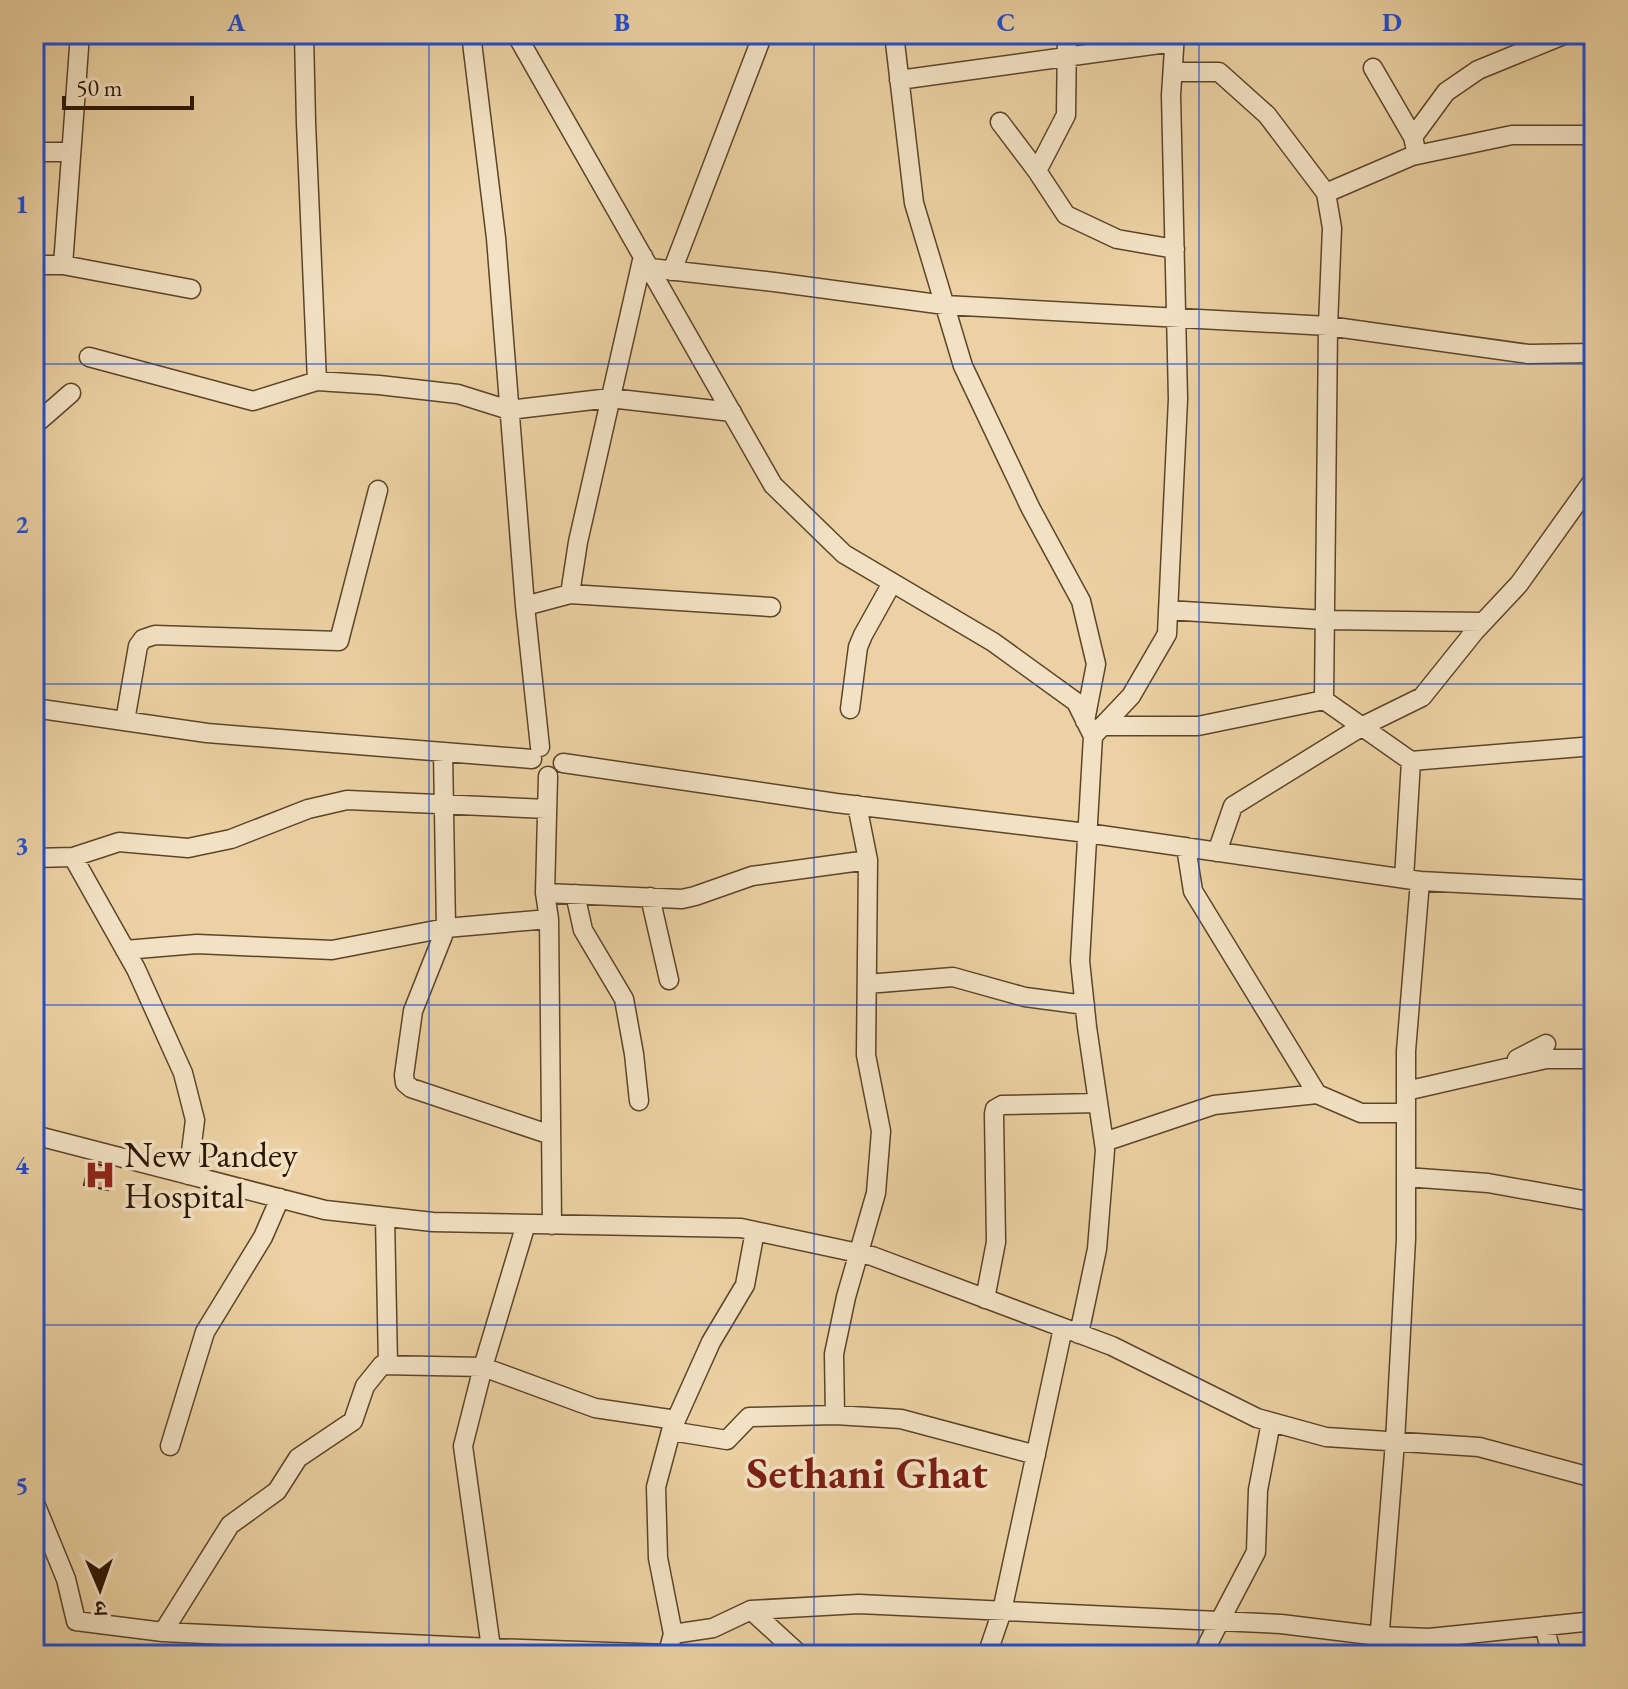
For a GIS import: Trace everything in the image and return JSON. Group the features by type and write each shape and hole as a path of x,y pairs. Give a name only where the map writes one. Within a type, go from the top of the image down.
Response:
{"street":[{"path":"63,265 80,34"},
{"path":"304,34 317,381"},
{"path":"34,708 207,733 443,752 536,753 549,745 559,749 563,763 557,772 548,776 535,769 536,753 496,238 471,34"},
{"path":"516,34 773,485 844,554 993,642 1076,702 1093,728"},
{"path":"672,271 763,34"},
{"path":"894,34 914,203 963,366 1031,509 1081,601 1096,664 1080,961 1105,1150 1097,1249 1036,1455 1002,1611 987,1655"},
{"path":"1037,171 1066,115 1067,34"},
{"path":"1415,146 1446,92 1478,70 1566,34"},
{"path":"899,80 1068,57 1174,38 1171,95 1178,399 1167,634 1131,696 1093,728"},
{"path":"1373,68 1415,146"},
{"path":"1173,72 1219,72 1267,115 1326,193 1332,228 1324,700"},
{"path":"1000,122 1066,215 1117,239 1175,249"},
{"path":"1326,193 1415,146 1512,135 1594,135"},
{"path":"34,152 71,152"},
{"path":"646,262 672,271 945,305 1328,326 1528,354 1594,353"},
{"path":"570,594 578,542 610,398 646,262"},
{"path":"34,265 63,265 191,289"},
{"path":"89,357 253,401 317,381 458,394 509,410 610,398 732,412"},
{"path":"34,422 71,393"},
{"path":"1217,852 1233,806 1361,727 1422,697 1483,622 1519,584 1594,479"},
{"path":"125,721 138,646 143,639 155,635 339,641 378,490"},
{"path":"850,709 858,647 892,583"},
{"path":"525,606 570,594 771,607"},
{"path":"1168,610 1325,620 1483,622"},
{"path":"1093,728 1198,726 1324,700 1411,761 1594,746"},
{"path":"443,752 446,928 413,1011 405,1083 411,1088 551,1135"},
{"path":"1378,1646 1395,1442 1406,1239 1411,761"},
{"path":"563,763 1412,880 1594,890"},
{"path":"548,776 545,893 549,919 552,1225"},
{"path":"34,858 73,857 119,842 188,848 231,839 308,809 347,800 547,809"},
{"path":"835,1415 834,1354 846,1297 876,1193 881,1131 866,1055 868,860 857,805"},
{"path":"1186,847 1193,891 1317,1094"},
{"path":"73,857 136,969 183,1073 195,1120 188,1175"},
{"path":"545,893 682,899 752,876 868,860"},
{"path":"575,894 583,930 624,999 639,1101"},
{"path":"650,897 669,980"},
{"path":"125,950 197,944 332,950 446,928 549,919"},
{"path":"867,984 953,977 1025,997 1085,1005"},
{"path":"1494,1071 1546,1044"},
{"path":"1406,1091 1546,1059 1594,1059"},
{"path":"1104,1142 1214,1105 1317,1094 1361,1113 1406,1113"},
{"path":"985,1299 996,1242 995,1109 1002,1105 1098,1103"},
{"path":"34,1135 325,1210 433,1222 741,1228 859,1253 1112,1346 1257,1418 1326,1437 1479,1447 1594,1478"},
{"path":"1406,1177 1488,1183 1594,1202"},
{"path":"170,1446 205,1332 263,1237 280,1198"},
{"path":"385,1217 388,1365"},
{"path":"491,1648 463,1446 526,1224"},
{"path":"34,1501 66,1579 76,1621 163,1632 667,1654 673,1634 658,1558 656,1487 673,1426 711,1342 745,1285 755,1231"},
{"path":"163,1632 230,1525 277,1491 298,1458 353,1421 365,1386 382,1365 483,1367 595,1408 727,1440 749,1417 835,1415 901,1419 1036,1455"},
{"path":"1202,1655 1256,1552 1258,1490 1271,1422"},
{"path":"673,1634 713,1628 751,1610 859,1604 1281,1624 1378,1646 1594,1621"},
{"path":"751,1610 800,1655"},
{"path":"1544,1626 1552,1655"}],"building":[{"path":"89,1162 113,1168 108,1190 84,1185"}],"place":[{"name":"New Pandey Hospital","path":"100,1175"}],"district":[{"name":"Sethani Ghat","path":"867,1472"}]}
